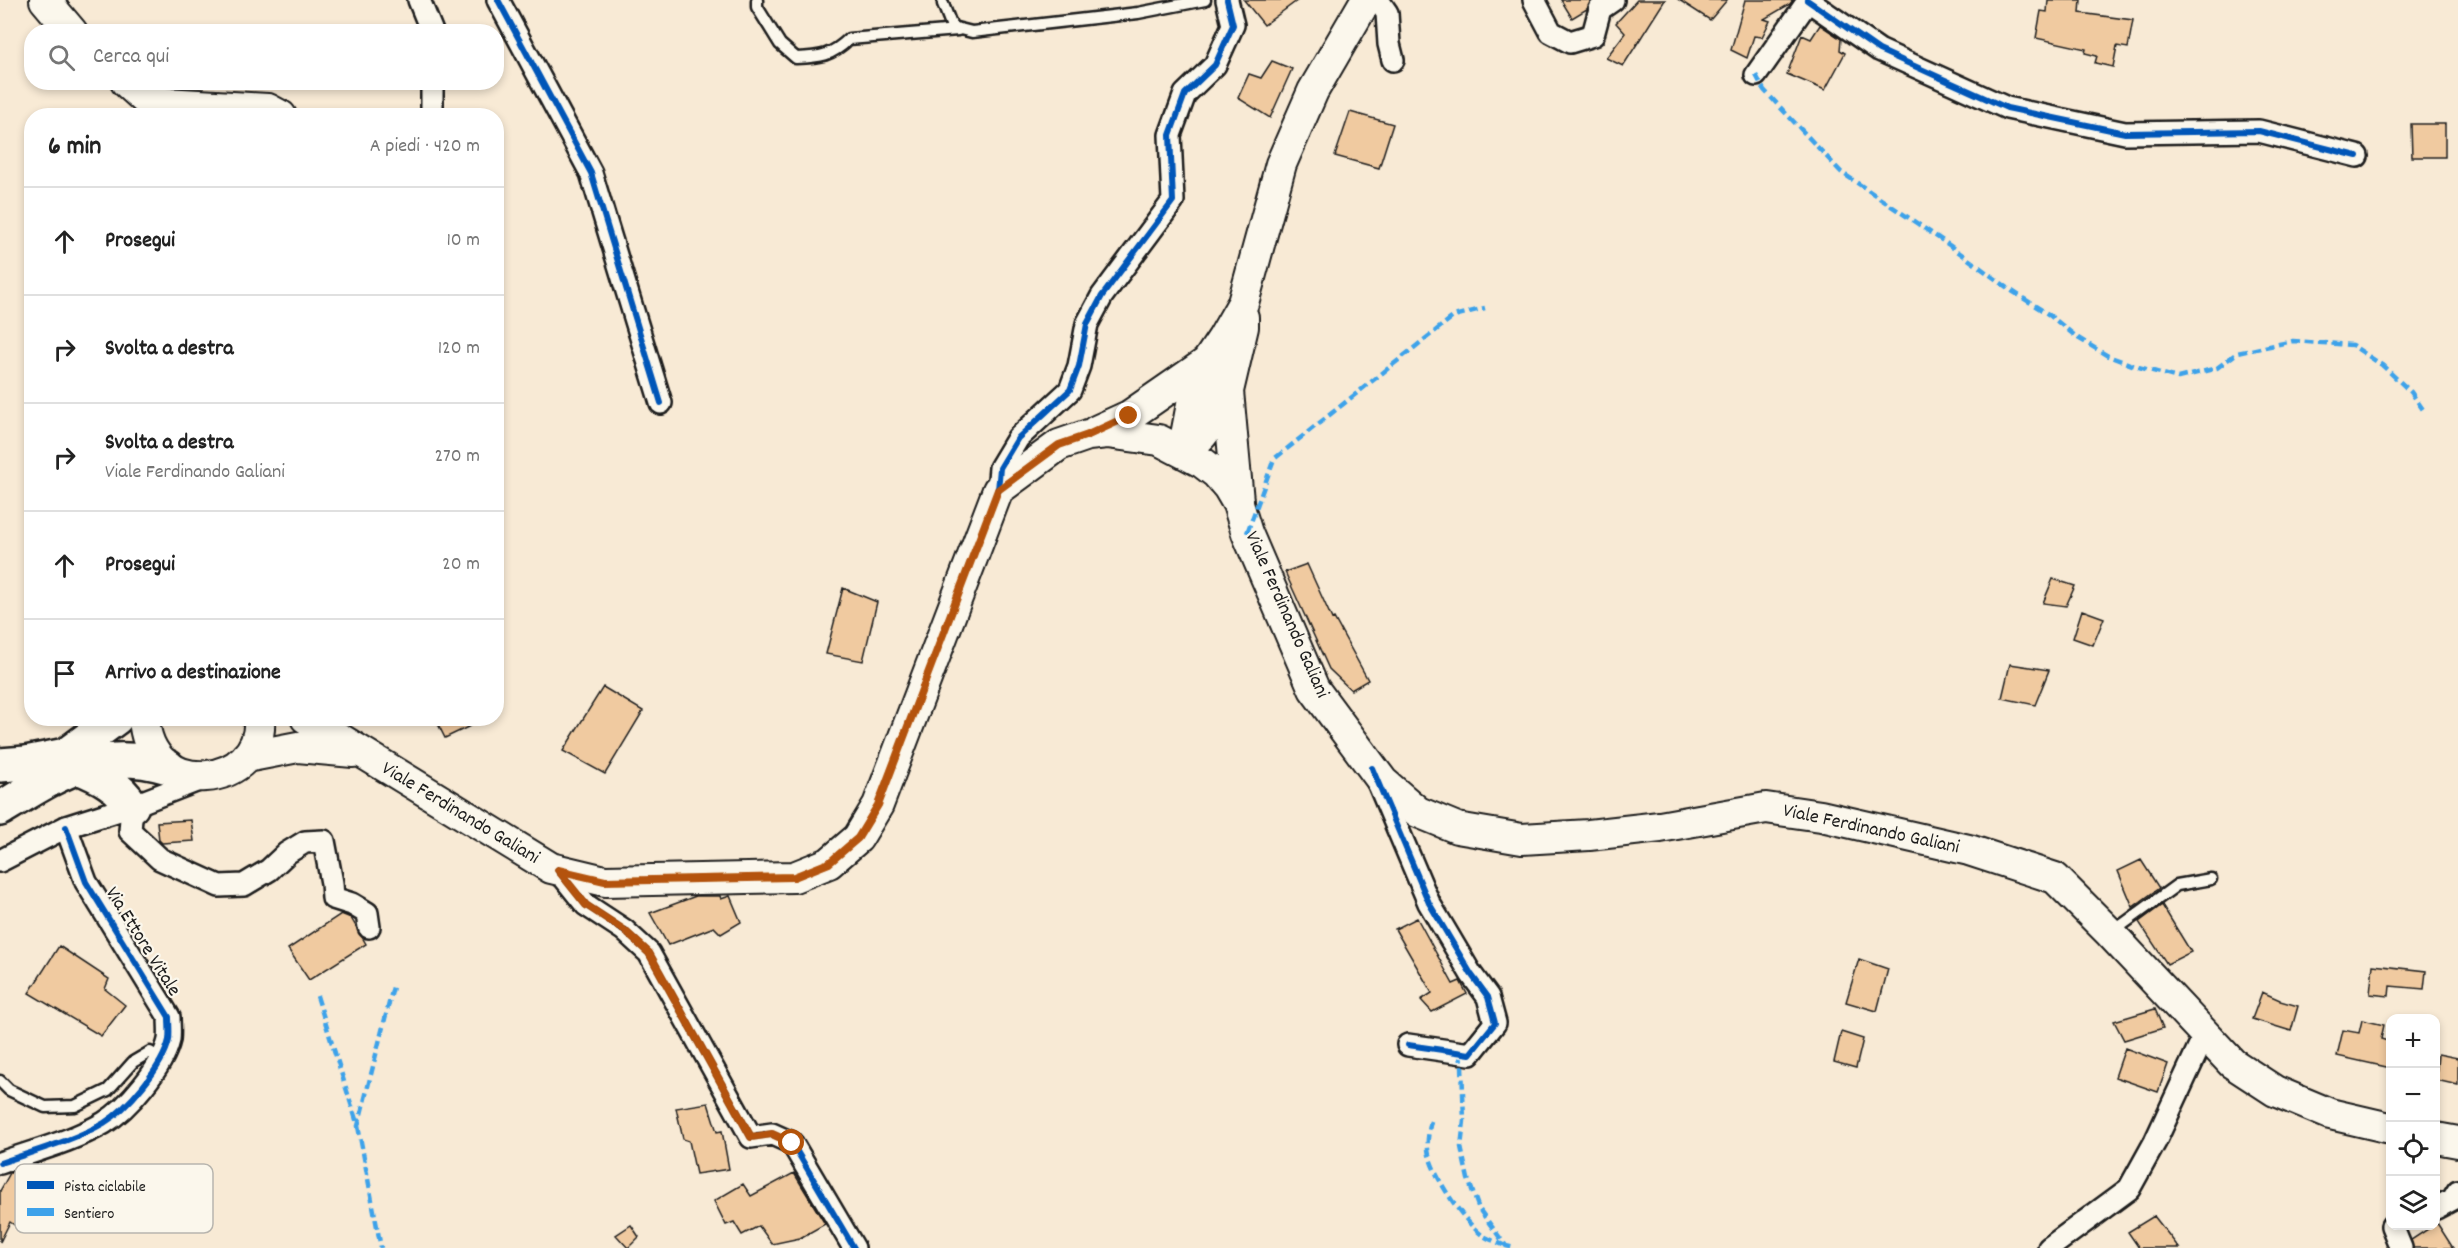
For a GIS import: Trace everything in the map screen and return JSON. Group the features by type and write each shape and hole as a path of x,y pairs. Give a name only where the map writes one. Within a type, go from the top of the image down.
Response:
{"highway":[{"path":"0,809 64,767 108,726"},
{"path":"64,767 118,758 151,762 168,767"},
{"path":"0,765 26,764 64,767 104,778 124,793 132,806"}],"main road":[{"path":"45,0 65,24"},
{"path":"1183,451 1194,444 1208,429 1228,392 1243,327 1243,303 1281,164 1313,91 1366,0"},
{"path":"135,90 148,102 251,108"},
{"path":"1183,451 1192,404 1207,362 1243,303"},
{"path":"1088,435 1129,416 1207,362"},
{"path":"1228,392 1238,504"},
{"name":"Viale Ferdinando Galiani","path":"319,726 550,868 605,881 794,877 829,863 837,857 858,838 878,805 998,490 1059,445 1088,435 1107,433 1159,440 1183,451 1216,473 1238,504 1247,533 1314,689 1383,782 1418,812 1457,828 1522,839 1589,835 1660,827 1766,808 1821,816 1969,850 2055,878 2232,1063 2275,1091 2330,1114 2386,1127"},
{"path":"144,726 144,733 156,756 168,767 189,776 205,777 227,771 246,757 255,741 258,726"},
{"path":"246,757 298,747 361,753"},
{"path":"2440,1139 2458,1142"}],"street":[{"path":"419,0 429,24"},
{"path":"498,0 591,173 661,403"},
{"path":"998,490 1000,468 1018,438 1070,390 1079,366 1087,324 1102,296 1173,201 1170,135 1185,94 1215,65 1233,25 1227,0"},
{"path":"1378,0 1387,13 1389,44 1393,60"},
{"path":"1534,0 1551,32 1570,42 1593,35 1600,9 1613,0"},
{"path":"1756,75 1808,0 1879,50 2007,108 2125,133 2259,131 2357,156"},
{"path":"432,90 432,108"},
{"path":"1372,768 1429,903 1488,997 1495,1023 1470,1054 1408,1045"},
{"path":"0,861 66,827 132,806 205,777"},
{"path":"132,806 130,831 159,859 219,886 244,885 270,870 287,854 305,842 324,841 333,898 352,904 367,913 369,927"},
{"name":"Via Ettore Vitale","path":"0,1163 63,1141 105,1122 143,1088 161,1059 169,1040 169,1017 86,882 66,827"},
{"path":"558,870 586,905 624,930 649,953 751,1137 772,1134 792,1143 854,1248"},
{"path":"2049,1248 2129,1189 2155,1142 2205,1034"},
{"path":"2440,1206 2453,1199 2458,1191"},
{"path":"2394,1230 2401,1248"}],"lane":[{"path":"757,0 757,7 780,44 796,58 823,57 840,48 849,39 964,30"},
{"path":"944,4 952,27 972,32 1068,22 1160,9 1203,0"},
{"path":"2110,933 2177,885 2211,879"},
{"path":"0,1081 9,1090 45,1107 75,1106 108,1090 133,1062 150,1052 161,1059"}],"building":[{"path":"1244,0 1298,0 1264,25"},
{"path":"1561,0 1592,0 1587,9 1572,18"},
{"path":"1637,0 1665,0 1623,66 1606,58 1625,33 1616,23"},
{"path":"1679,0 1727,0 1710,20"},
{"path":"1745,0 1793,0 1764,19 1770,21 1762,37 1754,36 1747,58 1731,50"},
{"path":"2048,0 2081,0 2080,13 2133,20 2128,48 2117,46 2113,67 2095,63 2097,56 2085,53 2086,49 2036,38 2041,11 2047,12"},
{"path":"1820,25 1841,39 1840,50 1845,53 1825,90 1787,74 1802,35 1811,39"},
{"path":"1272,61 1292,69 1270,118 1238,98 1249,74 1261,78"},
{"path":"1350,112 1393,124 1379,168 1335,156"},
{"path":"2411,124 2445,124 2445,157 2412,157"},
{"path":"1307,564 1332,619 1334,618 1368,680 1351,690 1329,669 1285,572"},
{"path":"2053,579 2075,586 2066,606 2043,603"},
{"path":"843,588 877,602 863,661 826,654"},
{"path":"2082,610 2104,618 2093,645 2073,638"},
{"path":"2010,664 2049,670 2035,705 2002,698"},
{"path":"603,687 643,711 605,774 563,751"},
{"path":"439,726 470,726 445,738"},
{"path":"191,820 194,841 162,843 159,840 157,822"},
{"path":"2141,860 2159,888 2133,907 2118,871"},
{"path":"696,896 720,896 721,899 730,896 741,922 721,934 714,927 668,945 650,913"},
{"path":"2162,905 2191,952 2167,964 2139,922"},
{"path":"341,914 351,918 366,944 309,980 288,949"},
{"path":"1417,918 1453,984 1460,981 1467,994 1432,1012 1421,1000 1432,993 1395,929"},
{"path":"59,946 109,979 105,989 125,1005 101,1036 29,993"},
{"path":"1859,959 1888,969 1877,1011 1846,1002"},
{"path":"2373,965 2426,971 2424,989 2390,986 2389,996 2370,994"},
{"path":"2262,992 2280,1001 2298,1006 2291,1031 2252,1019"},
{"path":"2155,1009 2163,1028 2124,1040 2114,1021"},
{"path":"2362,1020 2384,1025 2381,1039 2386,1040 2386,1067 2337,1056 2343,1030 2359,1033"},
{"path":"1841,1032 1863,1039 1856,1068 1834,1062"},
{"path":"2125,1048 2168,1064 2158,1092 2115,1077"},
{"path":"2440,1054 2458,1058 2458,1085 2440,1081"},
{"path":"708,1103 717,1132 722,1131 729,1169 696,1174 689,1141 683,1139 676,1108"},
{"path":"15,1171 15,1225 10,1222 0,1242 0,1191 10,1173"},
{"path":"794,1173 825,1224 800,1238 772,1244 759,1226 742,1235 734,1222 726,1225 714,1201 743,1184 751,1196"},
{"path":"2154,1216 2179,1248 2139,1248 2128,1232"},
{"path":"631,1225 639,1237 628,1248 616,1235"},
{"path":"2440,1228 2453,1248 2413,1248 2411,1240 2426,1230 2440,1230"}],"marked path":[{"path":"1756,75 1764,90 1841,172 2048,314 2078,338 2108,356 2178,378 2217,368 2237,353 2293,341 2352,345 2382,365 2411,392 2424,411"},
{"path":"1247,533 1274,459 1454,316 1485,308"},
{"path":"317,996 358,1126 393,987"},
{"path":"1459,1052 1462,1065 1464,1121 1461,1147 1468,1179 1479,1209 1506,1246 1515,1248"},
{"path":"1431,1121 1428,1149 1441,1183 1457,1208 1474,1228 1484,1236 1503,1245"},
{"path":"358,1126 381,1248"}],"cycle path":[{"path":"498,0 591,173 661,403"},
{"path":"998,490 1000,468 1018,438 1070,390 1079,366 1087,324 1102,296 1173,201 1170,135 1185,94 1215,65 1233,25 1227,0"},
{"path":"1807,0 1879,50 2007,108 2125,133 2259,131 2357,156"},
{"path":"1372,768 1429,903 1471,974 1488,997 1495,1023 1470,1054 1408,1045"},
{"path":"0,1163 79,1135 113,1117 133,1098 152,1074 169,1040 169,1017 86,882 66,827"},
{"path":"558,870 586,905 624,930 649,953 751,1137 772,1134 792,1143 854,1248"}],"route":[{"path":"792,1143 772,1134 751,1137 649,953 624,930 586,905 558,870 605,881 794,877 829,863 858,838 878,805 998,490 1059,445 1088,435 1129,416"}]}
